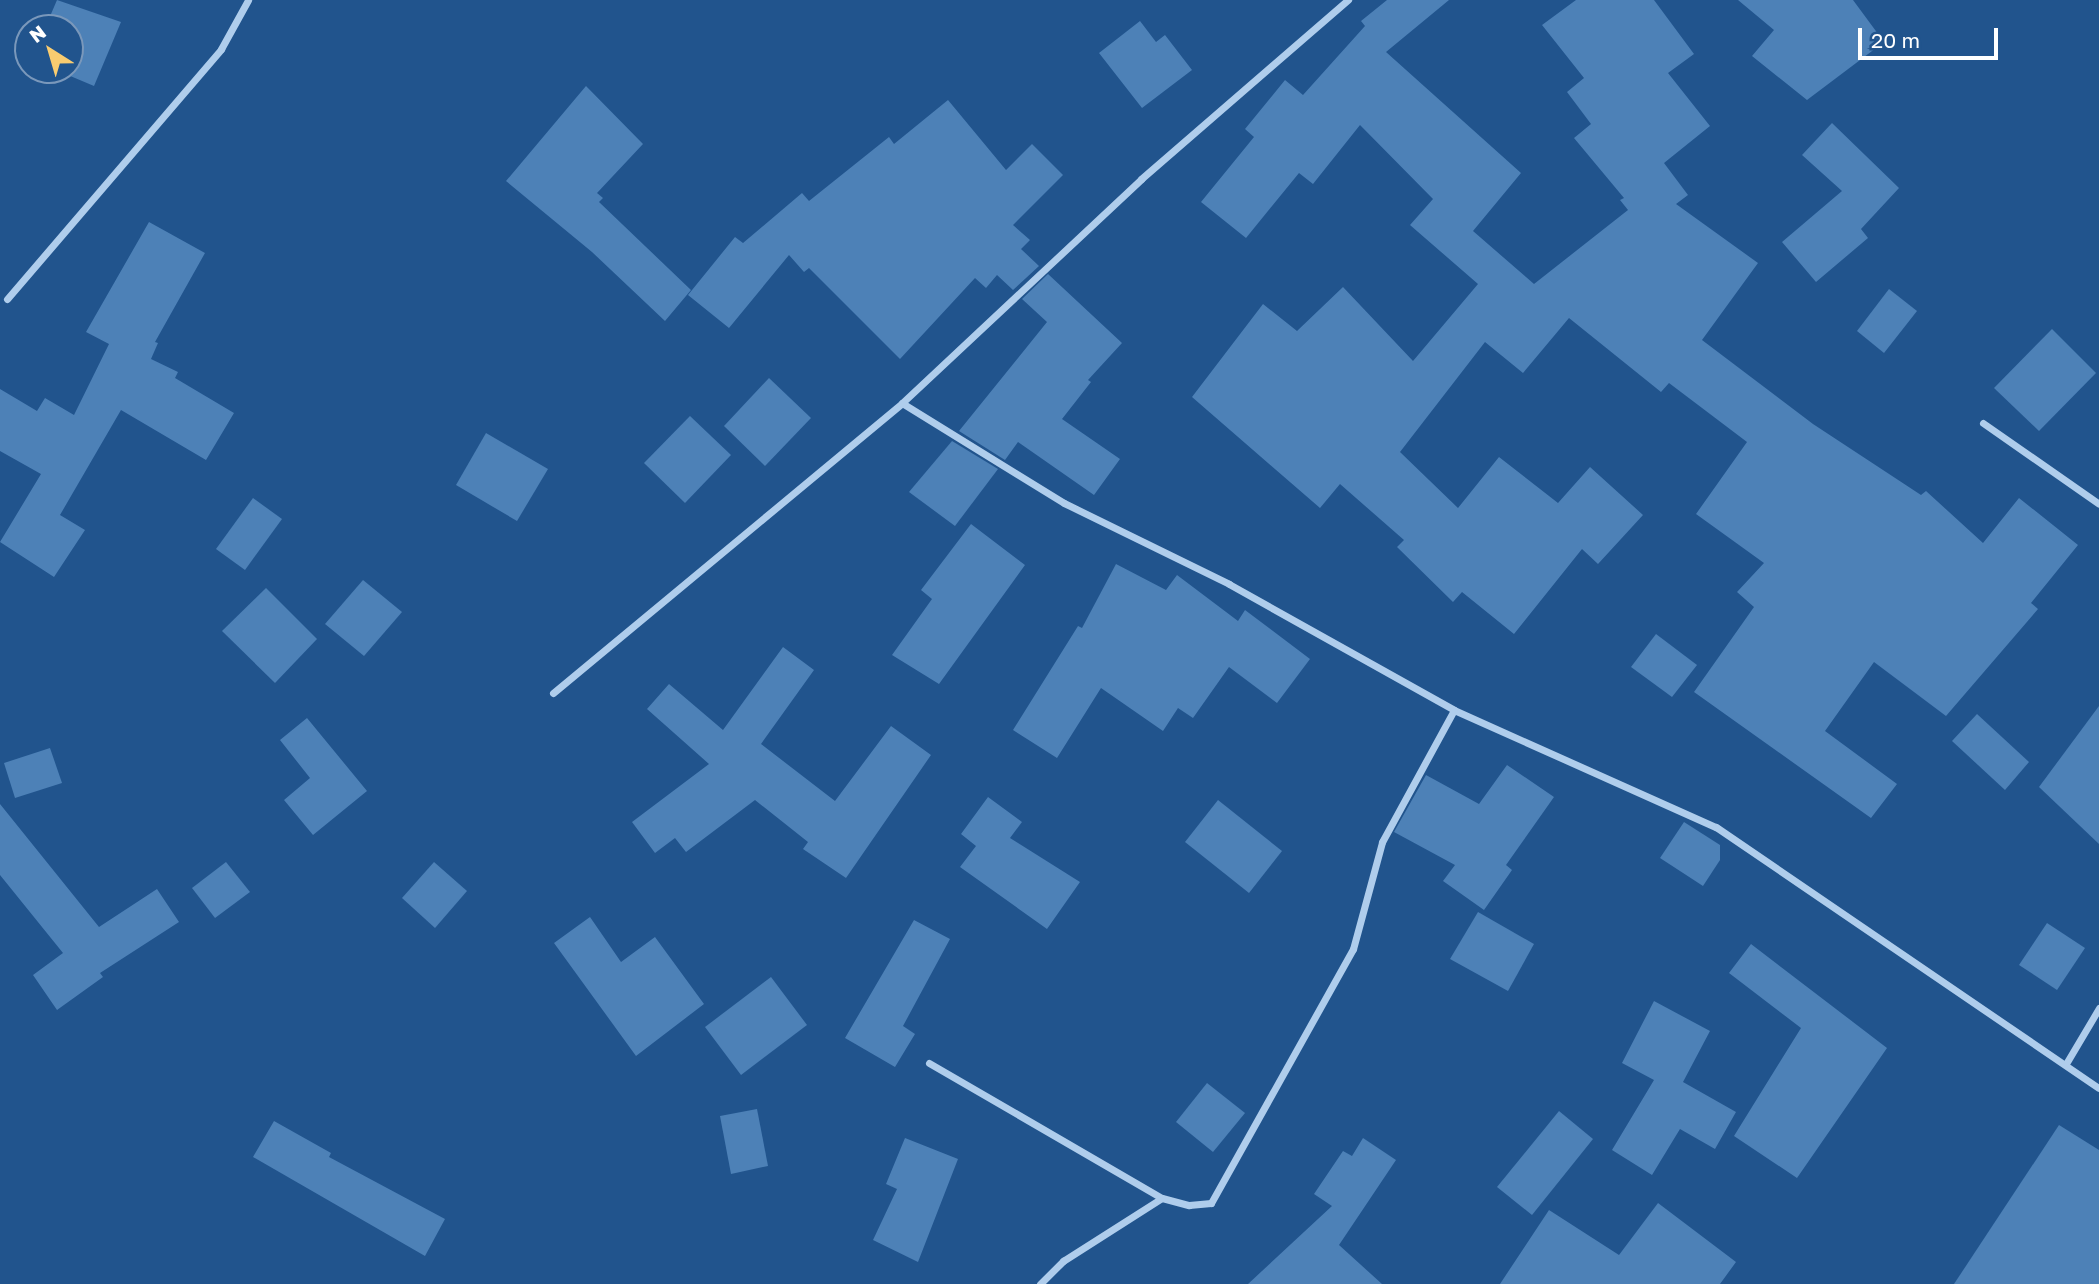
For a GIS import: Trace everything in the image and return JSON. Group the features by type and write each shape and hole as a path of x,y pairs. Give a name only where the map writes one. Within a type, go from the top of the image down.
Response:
{"street":[{"path":"7,299 221,49 248,0"},
{"path":"553,693 902,403 1141,180 1348,0"},
{"path":"902,403 1064,503 1229,584 1454,710 1716,827 2067,1062 2099,1088"},
{"path":"1983,423 2099,504"},
{"path":"929,1063 1162,1198 1189,1205 1212,1203 1353,949 1382,842 1454,710"},
{"path":"2067,1062 2099,1008"},
{"path":"1040,1284 1063,1261 1162,1198"}],"building":[{"path":"57,0 121,22 94,86 84,82 84,14 51,14"},
{"path":"1387,0 1449,0 1386,52 1521,173 1473,231 1534,284 1628,210 1620,200 1624,198 1574,138 1591,124 1567,92 1584,78 1542,25 1576,0 1654,0 1694,54 1668,73 1710,126 1664,163 1688,195 1676,204 1758,263 1702,340 1813,424 1921,495 1926,491 1983,543 2019,498 2078,545 2031,603 2038,609 1946,716 1874,662 1825,731 1897,784 1871,818 1694,692 1754,607 1737,592 1764,563 1696,514 1747,442 1669,383 1661,392 1569,318 1523,373 1485,342 1400,452 1458,508 1499,457 1558,503 1590,467 1643,515 1598,564 1582,549 1514,634 1462,592 1453,602 1397,547 1404,540 1340,484 1320,508 1192,397 1263,304 1297,331 1343,287 1413,361 1478,284 1410,225 1433,199 1360,125 1313,184 1299,173 1246,238 1201,202 1254,137 1245,129 1285,80 1303,95 1365,26 1361,21"},
{"path":"1738,0 1853,0 1884,42 1807,100 1752,56 1774,30"},
{"path":"1140,21 1156,42 1165,35 1192,70 1142,108 1099,53"},
{"path":"586,86 643,144 597,193 603,198 599,202 691,290 665,321 592,252 506,181"},
{"path":"948,100 1006,170 1032,144 1063,175 1013,225 1030,240 1021,249 1039,266 1013,290 997,275 986,288 975,278 900,359 809,268 804,272 789,255 729,328 688,295 735,237 743,243 802,193 809,201 889,137 894,144"},
{"path":"1832,123 1899,188 1861,229 1868,238 1816,282 1782,242 1842,191 1802,155"},
{"path":"149,222 205,253 155,342 158,343 151,359 178,372 175,378 234,413 206,460 121,410 60,515 85,530 54,577 0,542 41,474 0,451 0,389 37,411 45,398 74,415 109,344 86,332"},
{"path":"1048,274 1122,343 1088,380 1091,382 1062,419 1120,459 1094,495 1018,442 1005,460 959,431 1047,322 1022,299"},
{"path":"1889,289 1917,311 1884,353 1857,331"},
{"path":"2052,329 2096,373 2039,431 1994,388"},
{"path":"769,378 811,418 765,466 724,426"},
{"path":"690,416 731,455 685,503 644,463"},
{"path":"486,433 548,469 517,521 456,485"},
{"path":"952,441 998,469 955,526 909,492"},
{"path":"253,498 282,519 245,570 216,549"},
{"path":"971,524 1025,565 939,684 892,655 932,599 921,590"},
{"path":"1116,564 1166,590 1177,575 1238,621 1245,610 1310,659 1277,703 1229,667 1193,718 1178,708 1163,731 1101,688 1057,758 1013,730 1078,626 1082,628"},
{"path":"363,580 402,612 364,656 325,624"},
{"path":"266,588 317,639 275,683 222,631"},
{"path":"1656,634 1697,665 1672,697 1631,667"},
{"path":"783,647 814,670 761,744 835,801 891,726 931,755 846,878 803,849 808,842 755,800 686,852 675,838 655,853 632,822 709,764 647,709 669,684 723,730"},
{"path":"2099,706 2099,844 2039,787"},
{"path":"1977,714 2029,762 2005,790 1952,741"},
{"path":"307,718 367,791 313,835 284,800 310,778 280,740"},
{"path":"50,748 62,783 15,798 4,763"},
{"path":"1507,765 1554,797 1506,865 1512,870 1484,910 1443,881 1455,865 1394,832 1426,775 1479,804"},
{"path":"988,797 1022,822 1010,838 1080,882 1047,929 960,867 976,846 961,834"},
{"path":"1218,800 1282,851 1249,893 1185,842"},
{"path":"0,804 99,927 157,889 179,922 100,973 103,977 57,1010 33,975 63,953 0,875"},
{"path":"1684,822 1720,845 1720,860 1703,886 1660,858"},
{"path":"226,862 250,892 215,918 192,888"},
{"path":"434,862 467,891 435,928 402,898"},
{"path":"1478,912 1534,944 1508,991 1450,959"},
{"path":"590,917 621,962 655,937 704,1004 636,1056 554,943"},
{"path":"914,920 950,939 903,1026 915,1034 895,1067 845,1038"},
{"path":"2047,923 2085,948 2057,990 2019,965"},
{"path":"1751,944 1887,1048 1797,1178 1734,1136 1801,1028 1729,973"},
{"path":"771,977 807,1025 741,1075 705,1027"},
{"path":"1654,1001 1710,1031 1683,1082 1736,1112 1715,1149 1680,1129 1652,1175 1612,1150 1654,1080 1622,1063"},
{"path":"1207,1083 1245,1113 1213,1152 1176,1122"},
{"path":"757,1109 768,1166 731,1174 720,1116"},
{"path":"1559,1111 1593,1139 1532,1215 1497,1187"},
{"path":"274,1121 331,1153 329,1157 445,1219 425,1256 253,1157"},
{"path":"2059,1125 2099,1150 2099,1284 1954,1284"},
{"path":"905,1138 958,1159 918,1262 873,1240 897,1189 886,1184"},
{"path":"1363,1138 1396,1160 1339,1245 1382,1284 1248,1284 1332,1206 1314,1194 1343,1151 1352,1156"},
{"path":"1658,1203 1736,1262 1720,1284 1500,1284 1549,1210 1619,1255"}]}
